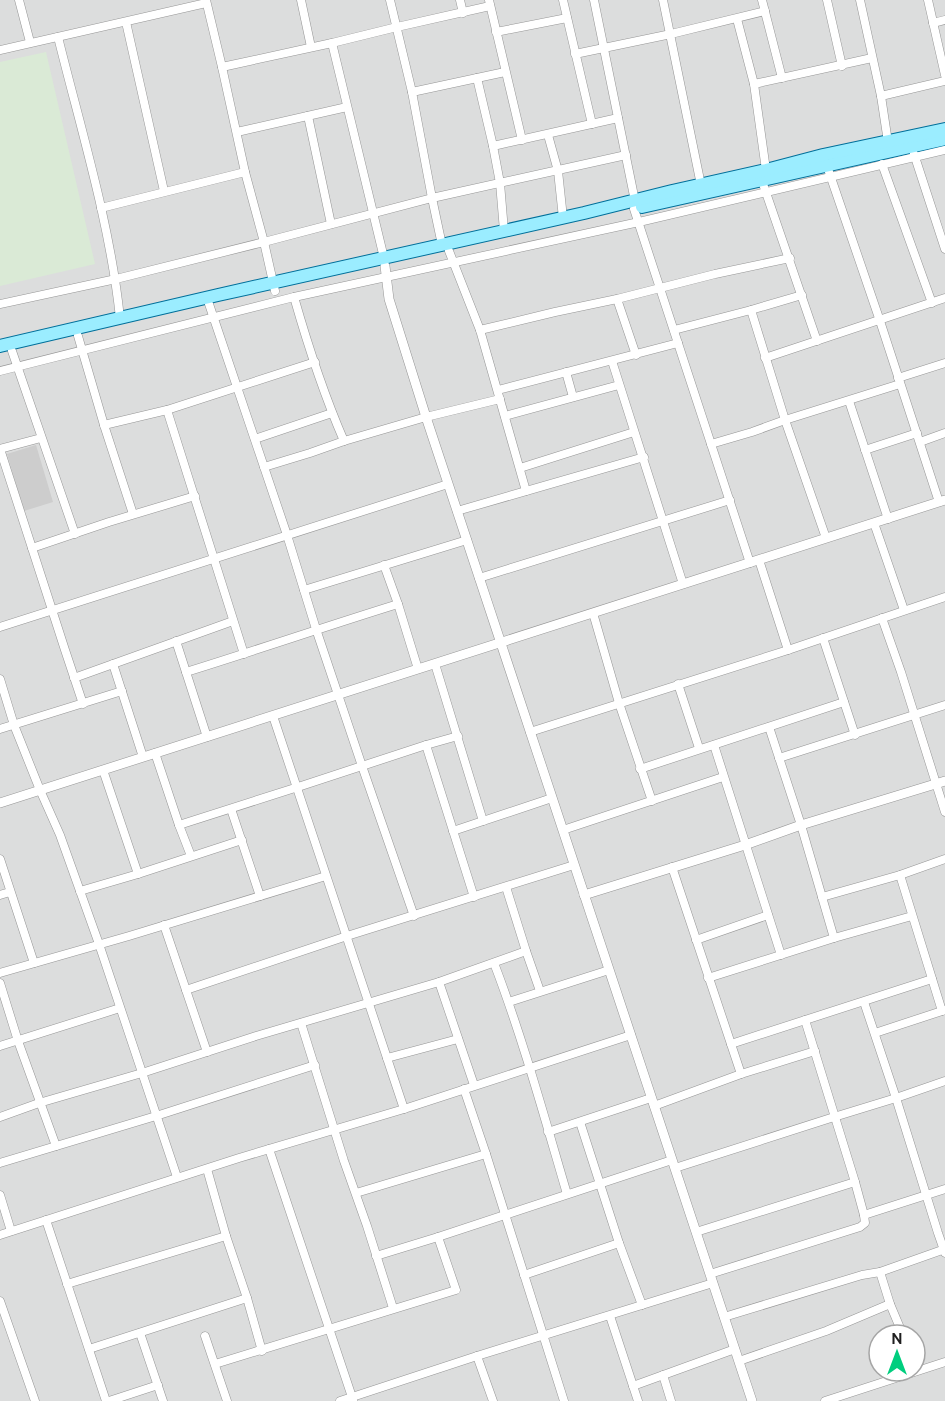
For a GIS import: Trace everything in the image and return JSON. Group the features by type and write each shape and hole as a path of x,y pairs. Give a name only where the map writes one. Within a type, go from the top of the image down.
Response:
{"main road":[{"path":"0,346 120,318 385,267 635,205 701,185 764,181 823,155 945,129"},
{"path":"448,252 504,231 764,181 828,172 913,152 945,139"},
{"path":"6,352 274,287"}],"street":[{"path":"19,0 30,42"},
{"path":"301,0 311,47"},
{"path":"390,0 412,92 432,198 448,252 480,330 526,492"},
{"path":"460,0 463,13"},
{"path":"563,0 592,124"},
{"path":"594,0 639,222 730,500 788,650"},
{"path":"663,0 701,185"},
{"path":"762,0 782,78"},
{"path":"827,0 842,66"},
{"path":"860,0 881,96 888,142"},
{"path":"928,0 945,75"},
{"path":"0,50 206,2 274,287"},
{"path":"222,67 463,13 490,3 522,140"},
{"path":"575,54 765,12"},
{"path":"496,33 567,18"},
{"path":"737,19 754,84 764,181 817,341"},
{"path":"933,23 945,20"},
{"path":"126,22 164,191"},
{"path":"58,37 101,208 116,279 120,318"},
{"path":"332,43 385,267 388,299 752,1401"},
{"path":"754,84 873,58"},
{"path":"412,92 505,72"},
{"path":"477,78 494,146 504,231"},
{"path":"881,96 945,81"},
{"path":"237,132 347,107"},
{"path":"308,116 331,224"},
{"path":"494,146 618,118"},
{"path":"548,135 558,171 563,218"},
{"path":"0,803 942,501 828,172 882,164 913,152 945,150"},
{"path":"913,152 945,249"},
{"path":"0,304 116,279 432,198 626,155"},
{"path":"882,164 932,303"},
{"path":"101,208 245,172"},
{"path":"0,371 294,297 385,267 448,252 639,222 764,181"},
{"path":"480,330 790,258"},
{"path":"674,330 802,294"},
{"path":"294,297 332,413 344,441"},
{"path":"765,358 945,298"},
{"path":"617,299 636,355"},
{"path":"209,304 414,916"},
{"path":"751,310 785,420 826,538"},
{"path":"78,336 133,514"},
{"path":"264,467 566,372 678,343"},
{"path":"6,352 17,367 75,534"},
{"path":"612,361 683,584"},
{"path":"104,425 167,410 315,362"},
{"path":"711,444 849,401 945,363"},
{"path":"566,372 573,397"},
{"path":"505,416 619,385"},
{"path":"849,401 888,519"},
{"path":"167,410 244,654"},
{"path":"255,439 332,413"},
{"path":"520,468 634,432"},
{"path":"865,450 945,433"},
{"path":"41,438 0,449 83,704"},
{"path":"457,511 644,457"},
{"path":"0,627 448,484"},
{"path":"32,548 195,496"},
{"path":"479,578 730,500"},
{"path":"874,523 904,610"},
{"path":"304,590 466,540"},
{"path":"384,565 418,669"},
{"path":"530,732 788,650 945,597"},
{"path":"186,672 398,603"},
{"path":"593,613 619,703 652,801"},
{"path":"882,618 941,783 945,812"},
{"path":"74,678 233,621"},
{"path":"823,638 855,735"},
{"path":"176,641 207,737"},
{"path":"113,664 143,757"},
{"path":"435,664 483,821"},
{"path":"0,680 14,725 60,835 99,944 177,1178"},
{"path":"678,684 699,748"},
{"path":"0,729 122,690"},
{"path":"640,769 844,702"},
{"path":"779,758 945,705"},
{"path":"273,716 404,1109"},
{"path":"768,727 801,825 834,938"},
{"path":"178,825 458,736"},
{"path":"426,745 474,897"},
{"path":"714,745 781,955"},
{"path":"155,753 178,825 191,856"},
{"path":"103,770 138,874"},
{"path":"562,830 723,777"},
{"path":"584,895 745,845 801,825 941,783"},
{"path":"453,831 552,798"},
{"path":"231,809 260,896"},
{"path":"80,891 242,840"},
{"path":"0,859 34,963"},
{"path":"822,897 945,859"},
{"path":"186,990 346,936 574,865"},
{"path":"672,867 741,1074"},
{"path":"875,1032 943,1010 900,874"},
{"path":"0,973 326,876"},
{"path":"506,887 540,991"},
{"path":"0,895 10,892"},
{"path":"696,940 768,915"},
{"path":"708,978 912,916"},
{"path":"164,925 207,1052"},
{"path":"0,1116 439,982 526,951"},
{"path":"494,963 530,1067 567,1194"},
{"path":"509,1002 609,970"},
{"path":"731,1044 932,979"},
{"path":"439,982 474,1085"},
{"path":"0,983 39,1103 56,1146"},
{"path":"724,1317 945,1251 864,1002"},
{"path":"0,1046 120,1008"},
{"path":"340,1401 353,1399 543,1335 610,1316 860,1227 865,1222 864,1215 804,1020"},
{"path":"301,1023 393,1308"},
{"path":"0,1235 207,1168 404,1109 630,1035"},
{"path":"387,1058 458,1039"},
{"path":"548,1132 815,1051"},
{"path":"0,1163 315,1065"},
{"path":"376,1256 601,1183 834,1117 945,1081"},
{"path":"464,1089 564,1401"},
{"path":"580,1122 619,1243 642,1305"},
{"path":"269,1149 353,1399"},
{"path":"356,1193 486,1154"},
{"path":"207,1168 262,1351"},
{"path":"696,1232 855,1182"},
{"path":"864,1215 945,1189"},
{"path":"0,1195 11,1232"},
{"path":"46,1220 107,1401 158,1385"},
{"path":"67,1284 226,1236"},
{"path":"215,1364 456,1290 438,1237"},
{"path":"524,1275 619,1243"},
{"path":"880,1272 898,1323"},
{"path":"89,1349 247,1298"},
{"path":"738,1361 826,1331 890,1304"},
{"path":"1,1306 34,1401"},
{"path":"610,1316 638,1401"},
{"path":"140,1333 163,1401"},
{"path":"205,1336 227,1401"},
{"path":"633,1386 735,1349"},
{"path":"477,1356 493,1401"},
{"path":"927,1366 945,1362"},
{"path":"663,1375 671,1401"},
{"path":"825,1401 875,1383"}],"shaded area":[{"path":"0,0 945,0 945,1401 0,1401"},
{"path":"46,52 95,264 0,286 0,62"},
{"path":"36,445 53,502 24,511 7,454"}]}
